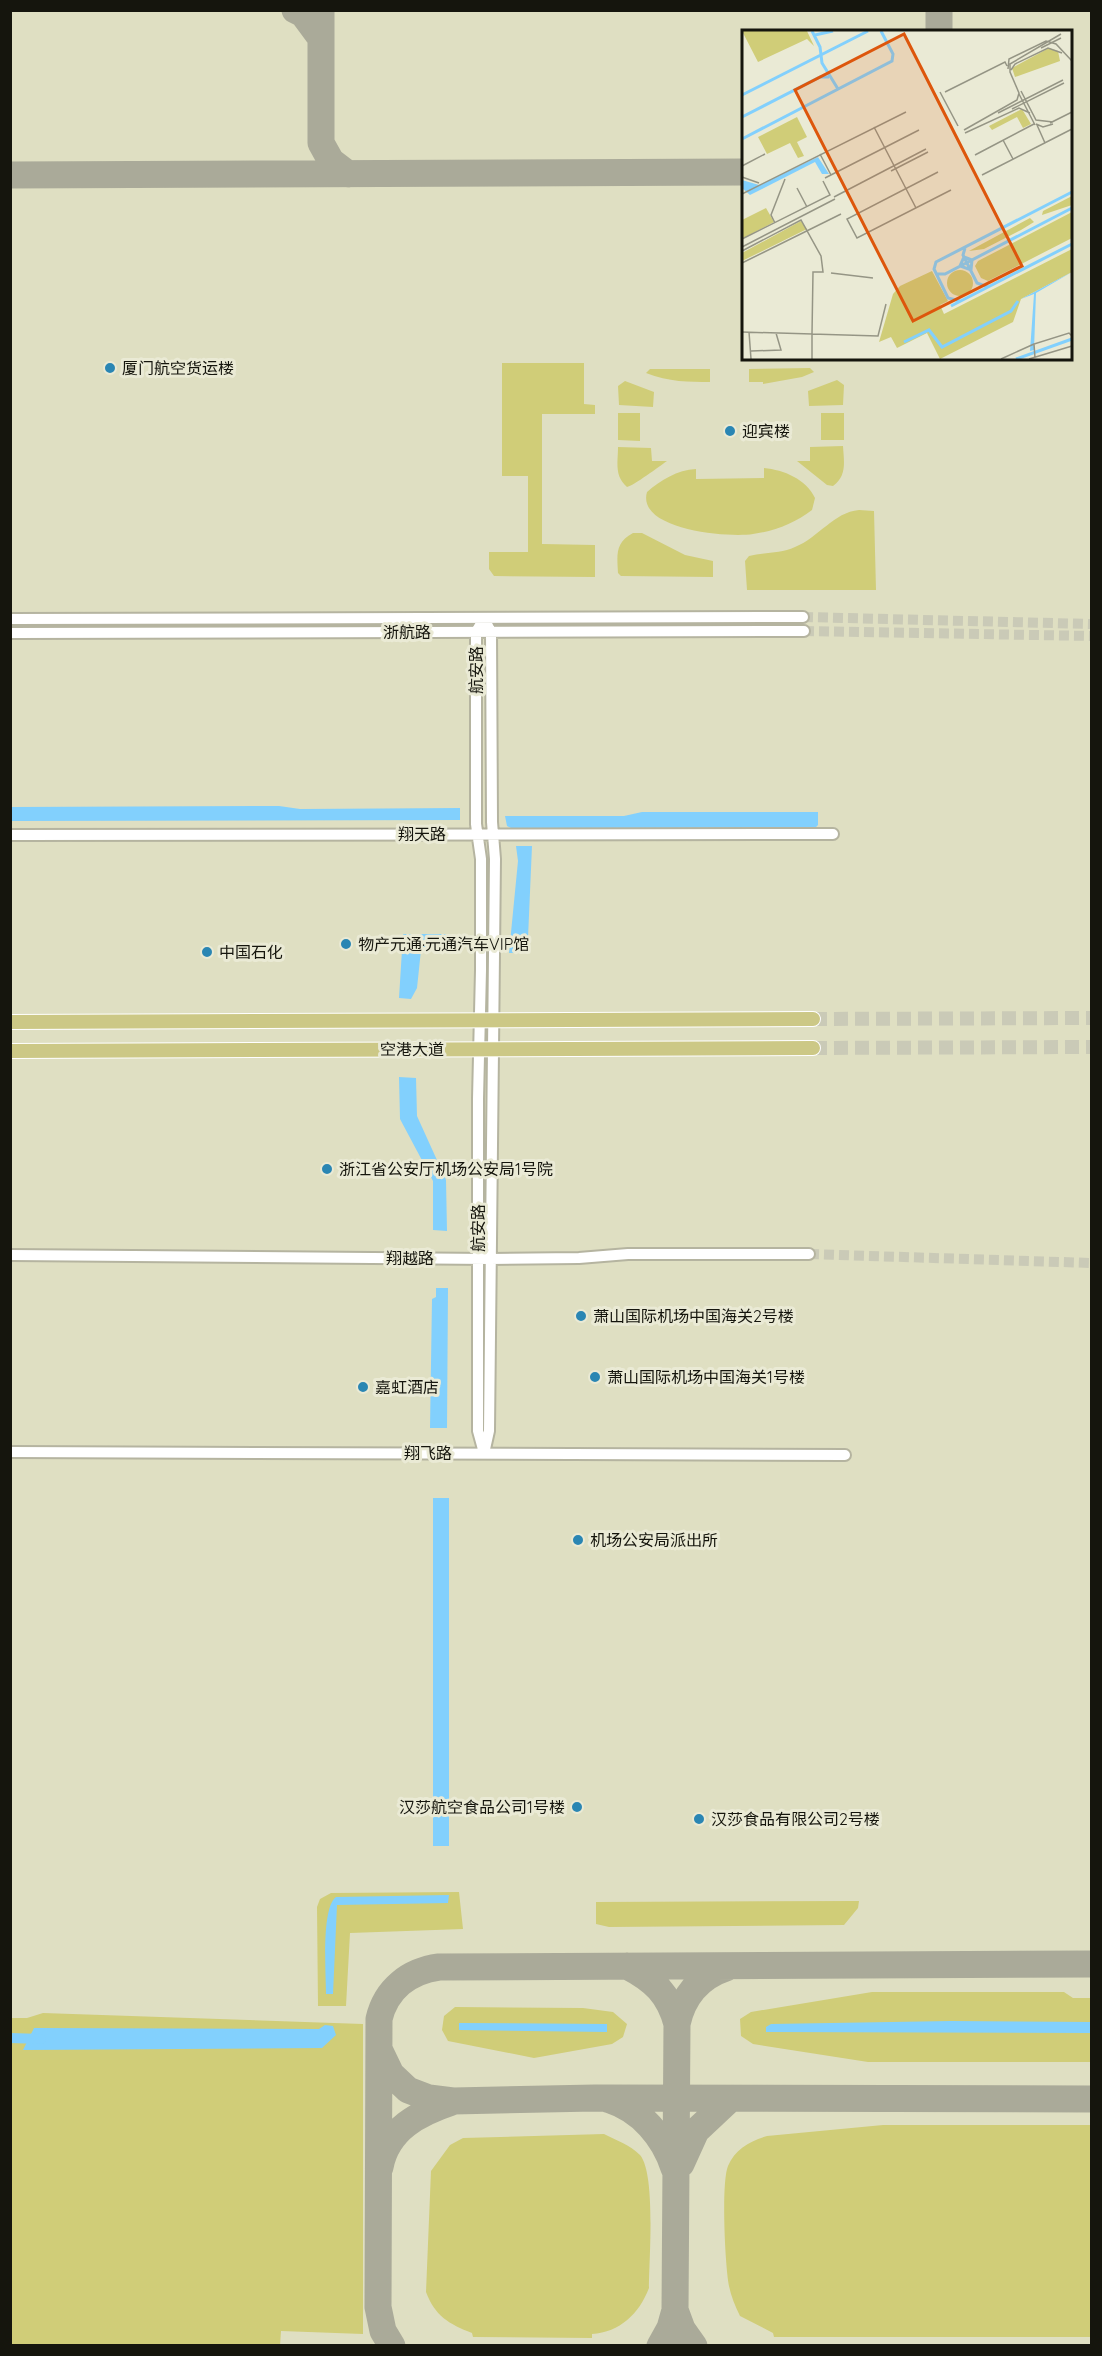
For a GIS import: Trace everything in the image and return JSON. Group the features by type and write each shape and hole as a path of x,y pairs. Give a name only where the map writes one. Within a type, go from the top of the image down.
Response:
{"main road":[{"name":"空港大道","path":"10,1022 813,1019"},
{"name":"空港大道","path":"10,1051 813,1048"}],"street":[{"name":"浙航路","path":"10,619 803,617"},
{"name":"航安路","path":"484,618 476,632 477,834 481,869 487,1021"},
{"name":"航安路","path":"484,618 491,632 494,834 478,1259 478,1431 484,1453"},
{"name":"浙航路","path":"10,633 804,632"},
{"name":"翔天路","path":"10,835 833,834"},
{"name":"航安路","path":"484,1453 489,1431 490,1259 486,1049"},
{"name":"翔越路","path":"10,1256 490,1259 579,1258 628,1254 808,1254"},
{"name":"翔飞路","path":"10,1452 845,1455"}],"shaded area":[{"path":"11,11 1091,11 1091,2345 11,2346"},
{"path":"502,363 584,363 584,404 595,405 595,414 542,414 542,544 595,545 595,577 494,576 489,569 489,552 528,552 528,476 502,476"},
{"path":"810,368 814,372 802,377 763,384 763,382 749,382 749,369"},
{"path":"650,369 710,369 710,382 671,380 646,373"},
{"path":"837,380 844,385 843,405 809,406 808,391"},
{"path":"625,381 654,392 653,407 619,405 618,386"},
{"path":"618,413 640,413 640,441 618,440"},
{"path":"821,413 844,413 844,440 821,440"},
{"path":"843,446 843,473 833,486 827,485 797,461 810,461 810,447"},
{"path":"618,447 651,448 652,461 667,461 627,487 618,473"},
{"path":"764,468 787,473 806,486 815,498 812,510 784,526 769,531 741,535 687,529 669,523 656,515 647,505 647,492 682,471 696,469 696,479 764,478"},
{"path":"859,510 874,511 876,590 747,590 745,561 749,556 784,551 795,547 842,515"},
{"path":"633,533 642,533 685,555 713,561 713,577 621,576 618,573 618,550 623,541"},
{"path":"459,1892 463,1929 350,1933 346,2006 318,2006 317,1907 320,1899 331,1893"},
{"path":"859,1901 858,1908 844,1925 609,1927 596,1924 596,1902"},
{"path":"872,1992 1064,1992 1073,1998 1091,1998 1091,2062 868,2062 753,2044 741,2036 740,2019 751,2012"},
{"path":"455,2007 583,2008 613,2012 627,2024 623,2037 612,2044 534,2058 448,2041 442,2030 444,2016"},
{"path":"43,2013 363,2024 363,2334 281,2331 280,2346 11,2346 11,2018 27,2018"},
{"path":"883,2125 1091,2125 1091,2337 774,2337 773,2333 740,2316 729,2286 726,2261 725,2189 726,2175 731,2160 749,2143 767,2136"},
{"path":"604,2134 640,2155 648,2180 650,2198 649,2288 634,2313 611,2330 592,2334 592,2338 473,2337 472,2333 456,2326 438,2313 426,2292 431,2171 450,2145 463,2138"}],"water":[{"path":"279,806 300,809 460,808 460,820 11,821 11,807"},
{"path":"642,812 818,812 818,825 815,828 513,829 507,826 505,816 624,816"},
{"path":"516,846 532,846 528,938 521,953 509,953 518,861"},
{"path":"403,934 454,934 452,950 421,950 417,988 411,999 399,998"},
{"path":"399,1077 416,1078 417,1116 446,1180 447,1231 433,1230 433,1181 400,1119"},
{"path":"436,1288 448,1288 447,1428 430,1428 432,1299 436,1297"},
{"path":"433,1498 449,1498 449,1846 433,1846"},
{"path":"449,1895 448,1903 337,1905 333,1994 326,1994 326,1927 331,1904 336,1897"},
{"path":"951,2021 1091,2022 1091,2033 766,2032 766,2027 771,2024"},
{"path":"459,2023 607,2024 607,2032 459,2030"},
{"path":"325,2025 333,2026 336,2035 322,2048 23,2050 34,2028 319,2029"}],"waterway":[{"path":"10,2038 41,2039"}],"taxiway":[{"path":"295,10 303,14 320,37"},
{"path":"321,10 321,143 331,161 348,174"},
{"path":"939,10 939,30"},
{"path":"10,175 742,172"},
{"path":"392,2346 383,2331 378,2307 379,2019 382,2008 393,1990 409,1977 439,1967 1092,1964"},
{"path":"627,1966 659,1989 670,2004 677,2024"},
{"path":"694,2346 682,2329 675,2310 677,2024 683,2005 700,1982 726,1968"},
{"path":"379,2049 391,2074 408,2090 429,2098 453,2101 595,2098 1092,2099"},
{"path":"610,2100 632,2110 650,2126 658,2135 674,2168"},
{"path":"681,2164 696,2131 729,2100"},
{"path":"380,2167 390,2142 406,2124 428,2111 452,2102"},
{"path":"660,2346 670,2328 675,2310"}],"tunnel":[{"path":"803,617 1092,624"},
{"path":"804,631 1092,636"},
{"path":"813,1019 1092,1018"},
{"path":"813,1048 1092,1047"},
{"path":"809,1254 1092,1263"}],"place":[{"name":"厦门航空货运楼","path":"110,368"},
{"name":"迎宾楼","path":"730,431"},
{"name":"物产元通·元通汽车VIP馆","path":"346,944"},
{"name":"中国石化","path":"207,952"},
{"name":"浙江省公安厅机场公安局1号院","path":"327,1169"},
{"name":"萧山国际机场中国海关2号楼","path":"581,1316"},
{"name":"萧山国际机场中国海关1号楼","path":"595,1377"},
{"name":"嘉虹酒店","path":"363,1387"},
{"name":"机场公安局派出所","path":"578,1540"},
{"name":"汉莎航空食品公司1号楼","path":"577,1807"},
{"name":"汉莎食品有限公司2号楼","path":"699,1819"}]}
